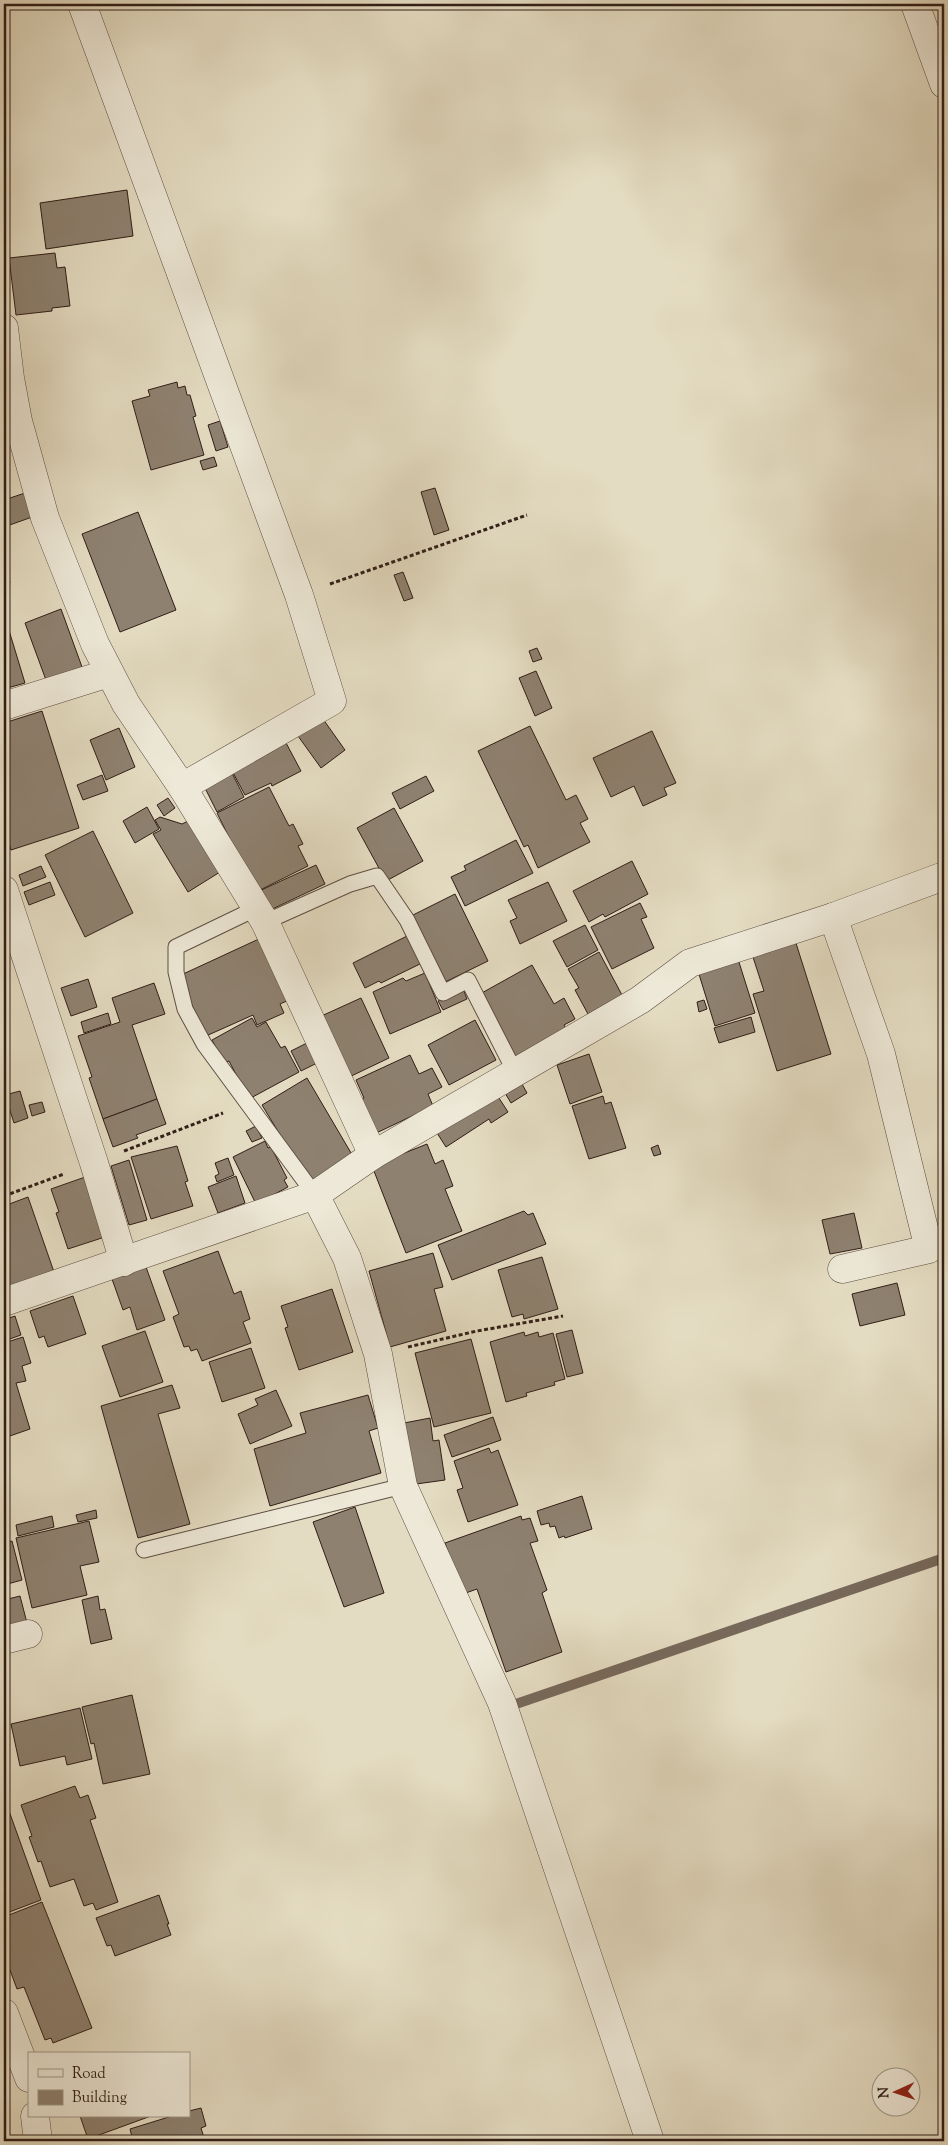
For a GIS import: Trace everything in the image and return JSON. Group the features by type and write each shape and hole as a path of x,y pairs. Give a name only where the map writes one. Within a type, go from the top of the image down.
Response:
{"street":[{"path":"82,4 299,595 332,701 182,787"},
{"path":"915,4 944,84"},
{"path":"4,328 7,379 45,518 95,644 126,704 182,787 261,915 373,1155"},
{"path":"4,706 109,673"},
{"path":"4,1302 315,1195 373,1155 640,1000 690,963 833,917 944,876"},
{"path":"4,890 94,1163 124,1262"},
{"path":"833,917 880,1054 929,1249 842,1269"},
{"path":"315,1195 348,1258 378,1354 403,1486 502,1703 650,2141"},
{"path":"4,2013 28,2075"},
{"path":"35,2118 38,2141"}],"lane":[{"path":"315,1195 204,1044 186,1009 176,972 176,947 261,915 377,876 407,920 443,993 468,980 516,1072"},
{"path":"144,1550 403,1486"}],"path":[{"path":"299,595 527,515"},
{"path":"4,1196 249,1103"},
{"path":"378,1354 477,1331 563,1316"}],"building":[{"path":"127,190 133,236 46,249 40,203"},
{"path":"55,253 57,268 65,267 70,306 52,308 52,311 16,315 9,258"},
{"path":"177,382 178,388 185,386 187,395 190,395 196,416 193,417 204,455 151,470 132,401 150,396 148,390"},
{"path":"220,421 228,447 216,451 208,425"},
{"path":"214,457 217,466 203,470 200,461"},
{"path":"435,488 449,530 434,535 421,492"},
{"path":"28,492 35,516 4,527 4,500"},
{"path":"138,512 176,610 120,632 82,534"},
{"path":"4,564 10,583 4,585"},
{"path":"403,572 413,598 404,601 394,575"},
{"path":"61,609 82,667 46,680 25,623"},
{"path":"4,614 25,683 4,689"},
{"path":"537,648 542,659 533,662 529,651"},
{"path":"536,671 552,708 535,716 519,678"},
{"path":"42,711 79,828 11,850 4,827 4,723"},
{"path":"323,719 345,750 321,768 298,736"},
{"path":"530,726 566,800 576,795 588,819 580,823 590,842 538,868 528,845 524,847 478,751"},
{"path":"119,728 135,767 106,780 90,740"},
{"path":"652,731 676,783 664,788 667,795 643,806 634,786 611,797 593,758"},
{"path":"285,741 301,771 272,786 271,783 245,795 232,771"},
{"path":"231,771 244,797 217,812 204,786"},
{"path":"102,775 108,791 83,800 77,785"},
{"path":"426,776 434,791 400,809 392,793"},
{"path":"269,787 289,826 293,824 303,844 298,846 308,866 256,892 217,813"},
{"path":"168,798 175,808 164,816 157,805"},
{"path":"147,807 159,829 135,843 123,821"},
{"path":"394,808 423,861 386,881 357,828"},
{"path":"160,817 182,824 190,820 220,872 188,892 153,834 161,830 155,820"},
{"path":"93,831 133,913 85,937 45,855"},
{"path":"516,840 533,873 465,906 451,877 466,870 464,866"},
{"path":"632,861 648,894 605,917 603,914 589,922 573,891"},
{"path":"316,865 325,884 266,912 257,892"},
{"path":"41,866 46,877 23,886 19,875"},
{"path":"50,882 55,895 29,905 24,892"},
{"path":"548,882 567,921 520,944 510,921 517,918 508,900"},
{"path":"455,894 488,961 443,983 411,916"},
{"path":"640,903 647,917 641,919 654,948 612,969 591,927"},
{"path":"585,925 598,950 567,967 553,941"},
{"path":"409,935 422,963 381,983 379,981 365,988 353,963"},
{"path":"261,938 289,1000 280,1004 284,1013 257,1025 253,1015 206,1036 186,992 189,991 181,975"},
{"path":"795,940 831,1054 777,1071 753,994 764,991 752,954"},
{"path":"599,952 622,995 588,1014 575,990 579,988 568,969"},
{"path":"738,959 755,1013 715,1026 698,971"},
{"path":"532,965 554,1004 564,998 575,1019 564,1025 566,1029 515,1057 480,994"},
{"path":"425,973 441,1012 390,1034 373,992 403,978 406,981"},
{"path":"88,979 97,1007 71,1016 61,988"},
{"path":"154,983 165,1014 132,1025 157,1099 103,1119 89,1078 92,1077 78,1036 120,1022 112,998"},
{"path":"463,989 467,999 443,1010 438,1001"},
{"path":"361,998 389,1058 345,1079 317,1018"},
{"path":"704,1000 707,1009 699,1012 697,1002"},
{"path":"108,1013 111,1024 84,1033 81,1022"},
{"path":"751,1017 755,1032 719,1043 714,1028"},
{"path":"252,1018 257,1027 266,1022 281,1048 285,1046 299,1072 249,1099 229,1061 224,1063 212,1040"},
{"path":"475,1020 496,1060 449,1085 428,1045"},
{"path":"311,1041 321,1061 301,1071 291,1051"},
{"path":"589,1054 602,1092 570,1104 557,1065"},
{"path":"410,1055 419,1074 432,1068 442,1087 428,1094 433,1106 370,1136 355,1103 364,1098 356,1080"},
{"path":"307,1078 354,1158 310,1184 262,1105"},
{"path":"522,1084 527,1093 511,1103 505,1093"},
{"path":"20,1091 28,1118 14,1123 5,1095"},
{"path":"497,1095 508,1112 491,1123 489,1119 446,1147 437,1133"},
{"path":"603,1096 605,1104 611,1102 626,1148 589,1159 572,1106"},
{"path":"157,1099 166,1124 136,1135 138,1138 113,1147 103,1119"},
{"path":"42,1102 45,1112 32,1116 29,1105"},
{"path":"256,1126 262,1138 252,1142 246,1131"},
{"path":"265,1141 268,1148 271,1147 287,1178 284,1180 288,1187 256,1204 233,1157"},
{"path":"427,1144 435,1164 443,1160 453,1186 445,1189 462,1231 406,1253 372,1166"},
{"path":"658,1145 661,1154 654,1156 651,1148"},
{"path":"177,1146 188,1181 185,1182 193,1206 151,1219 131,1157"},
{"path":"228,1158 234,1175 217,1182 215,1176 219,1174 215,1163"},
{"path":"129,1160 147,1220 129,1225 111,1166"},
{"path":"88,1176 108,1236 68,1249 56,1213 59,1212 51,1189"},
{"path":"236,1176 245,1203 218,1213 208,1187"},
{"path":"28,1197 54,1272 4,1291 4,1206"},
{"path":"524,1211 528,1215 533,1213 546,1244 452,1280 438,1245"},
{"path":"854,1213 862,1248 830,1254 822,1220"},
{"path":"218,1251 234,1294 241,1291 250,1319 243,1322 251,1343 202,1361 197,1349 191,1351 189,1346 184,1347 173,1317 179,1314 163,1271"},
{"path":"433,1253 443,1287 434,1289 446,1331 390,1347 369,1271"},
{"path":"542,1257 558,1309 524,1319 523,1314 512,1317 498,1270"},
{"path":"146,1267 165,1320 137,1330 130,1307 123,1310 112,1279"},
{"path":"897,1283 905,1315 860,1326 852,1294"},
{"path":"332,1289 353,1352 299,1370 285,1328 288,1327 281,1306"},
{"path":"73,1296 86,1334 48,1347 44,1336 39,1338 30,1311"},
{"path":"15,1316 21,1335 4,1341 4,1320"},
{"path":"572,1330 583,1373 567,1377 556,1334"},
{"path":"145,1331 163,1382 120,1397 102,1346"},
{"path":"524,1332 525,1336 538,1332 539,1337 553,1333 565,1379 554,1382 555,1385 526,1393 527,1396 506,1402 490,1342"},
{"path":"23,1337 31,1363 22,1366 26,1381 16,1383 30,1429 4,1438 4,1343"},
{"path":"471,1339 491,1413 434,1427 415,1353"},
{"path":"251,1348 265,1388 222,1402 209,1362"},
{"path":"172,1385 180,1408 158,1414 190,1524 138,1538 101,1406"},
{"path":"276,1390 292,1426 250,1444 238,1414 258,1405 255,1399"},
{"path":"368,1395 378,1428 369,1431 381,1473 270,1506 254,1449 306,1433 300,1413"},
{"path":"493,1417 501,1440 452,1457 444,1435"},
{"path":"430,1418 433,1441 439,1440 445,1480 409,1485 399,1424"},
{"path":"489,1448 491,1453 498,1450 518,1505 468,1522 457,1490 463,1488 454,1461"},
{"path":"582,1496 592,1529 565,1538 564,1536 559,1538 555,1526 550,1527 549,1523 541,1525 537,1511"},
{"path":"355,1507 384,1593 344,1607 313,1522"},
{"path":"96,1510 97,1518 78,1522 76,1515"},
{"path":"52,1516 54,1527 18,1536 16,1525"},
{"path":"521,1516 522,1520 530,1518 538,1541 530,1543 547,1590 542,1593 562,1652 506,1672 477,1589 463,1594 445,1543"},
{"path":"89,1521 99,1562 80,1566 87,1595 32,1608 16,1538"},
{"path":"12,1541 22,1580 4,1585 4,1543"},
{"path":"20,1596 27,1623 4,1628 4,1600"},
{"path":"98,1596 100,1610 105,1609 112,1639 91,1644 82,1600"},
{"path":"132,1695 150,1774 103,1784 94,1743 91,1744 82,1707"},
{"path":"80,1708 92,1759 67,1765 65,1756 20,1766 11,1724"},
{"path":"75,1786 80,1798 88,1795 96,1818 90,1820 118,1902 96,1910 93,1903 84,1906 74,1879 50,1887 41,1861 38,1862 29,1837 32,1836 21,1805"},
{"path":"9,1811 41,1900 4,1914 4,1813"},
{"path":"159,1895 171,1935 115,1956 111,1945 107,1946 96,1918"},
{"path":"42,1902 92,2028 53,2043 51,2038 45,2040 24,1987 17,1989 4,1954 4,1917"},
{"path":"201,2108 206,2126 201,2128 205,2141 133,2141 130,2129 166,2118 190,2118 190,2111"},
{"path":"81,2118 146,2118 88,2139"}],"waterway":[{"path":"513,1705 944,1558"}]}
